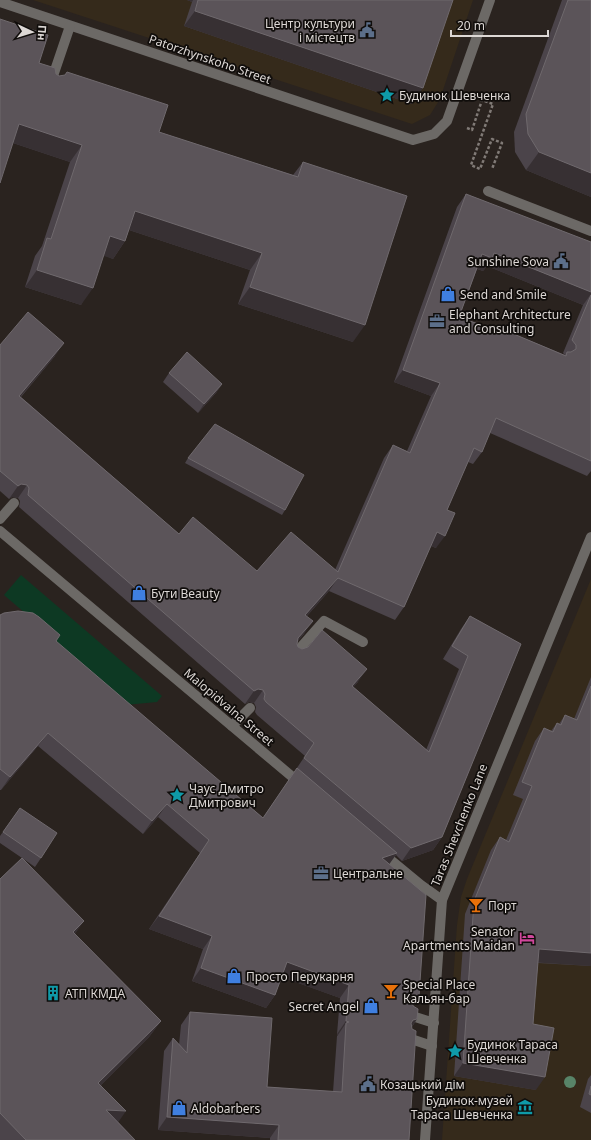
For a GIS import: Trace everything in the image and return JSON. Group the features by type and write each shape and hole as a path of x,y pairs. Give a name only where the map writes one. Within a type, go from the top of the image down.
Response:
{"street":[{"name":"Patorzhynskoho Street","path":"0,2 413,140 434,134 447,121 490,0"},
{"path":"49,87 70,26"},
{"path":"488,190 591,231"},
{"path":"0,519 14,504"},
{"name":"Malopidvalna Street","path":"0,531 308,790"},
{"name":"Taras Shevchenko Lane","path":"425,1140 442,900 591,537"},
{"path":"294,655 324,621 364,642"},
{"path":"232,726 250,708"},
{"path":"373,845 442,900"},
{"path":"409,1015 434,1023"},
{"path":"408,1038 432,1046"}],"path":[{"path":"472,130 482,100 494,104 471,165 480,169 492,139 502,143 490,173"}],"shaded area":[{"path":"33,0 473,0 440,99 430,115 412,124"},
{"path":"591,579 591,1140 442,1140 457,925 461,897 467,879"}],"green space":[{"path":"21,575 162,696 157,702 125,705 70,659 53,637 4,595"}],"building":[{"name":"Центр культури і містецтв","path":"198,0 453,0 423,88 195,11"},
{"path":"568,0 591,0 591,173 539,152 528,134 526,114"},
{"path":"0,19 48,35 39,63 55,68 56,74 59,76 65,75 67,72 168,105 159,132 298,177 303,162 407,196 365,325 250,287 262,253 135,211 125,241 110,236 93,288 37,270 47,238 51,239 82,145 19,124 0,183"},
{"path":"466,194 591,242 591,292 494,253 492,258 482,254 459,317 508,335 509,332 566,356 567,352 571,352 576,349 576,345 572,340 591,295 591,461 496,418 482,452 474,448 447,510 455,513 445,536 437,532 404,607 338,578 305,615 313,621 298,638 298,647 302,649 308,647 322,630 367,669 352,686 429,752 468,656 452,646 470,616 521,644 442,837 411,848 304,758 314,743 266,702 264,699 265,694 263,690 258,689 254,691 28,495 29,488 27,485 21,484 18,486 0,471 0,345 28,312 64,343 19,396 179,534 193,517 257,571 291,532 338,572 393,445 410,453 440,383 403,370"},
{"path":"187,352 222,384 204,404 169,373"},
{"path":"215,424 304,475 285,510 188,458"},
{"path":"18,611 33,613 39,617 60,635 56,641 263,818 297,768 397,853 382,858 426,895 419,996 414,997 412,1000 413,1006 418,1009 417,1019 413,1020 411,1023 412,1029 416,1031 409,1140 278,1140 279,1125 167,1117 173,1038 187,1053 190,1012 272,1018 267,1087 342,1092 346,1023 349,1022 346,1021 349,985 287,962 275,995 201,968 212,936 159,916 209,840 167,804 152,821 48,733 10,777 0,769 0,615"},
{"path":"591,686 591,953 539,949 533,1024 554,1028 545,1077 463,1063 474,901 500,837 509,842 532,786 522,782 544,728 553,732 557,723 561,725 565,715 577,720"},
{"path":"20,808 57,833 41,858 3,832"},
{"name":"АТП КМДА","path":"22,858 84,921 73,932 161,1021 98,1083 126,1111 106,1110 135,1140 26,1140 0,1113 0,879"}],"place":[{"name":"Центр культури і містецтв","path":"367,30"},
{"name":"Будинок Шевченка","path":"387,95"},
{"name":"Sunshine Sova","path":"561,261"},
{"name":"Send and Smile","path":"448,294"},
{"name":"Elephant Architecture and Consulting","path":"437,321"},
{"name":"Бути Beauty","path":"139,593"},
{"name":"Чаус Дмитро Дмитрович","path":"177,795"},
{"name":"Центральне","path":"321,873"},
{"name":"Порт","path":"476,905"},
{"name":"Senator Apartments Maidan","path":"527,938"},
{"name":"Просто Перукарня","path":"234,976"},
{"name":"Special Place Кальян-бар","path":"391,991"},
{"name":"АТП КМДА","path":"53,993"},
{"name":"Secret Angel","path":"371,1006"},
{"name":"Будинок Тараса Шевченка","path":"455,1051"},
{"name":"Козацький дім","path":"368,1084"},
{"name":"Будинок-музей Тараса Шевченка","path":"525,1107"},
{"name":"Aldobarbers","path":"179,1108"}]}
